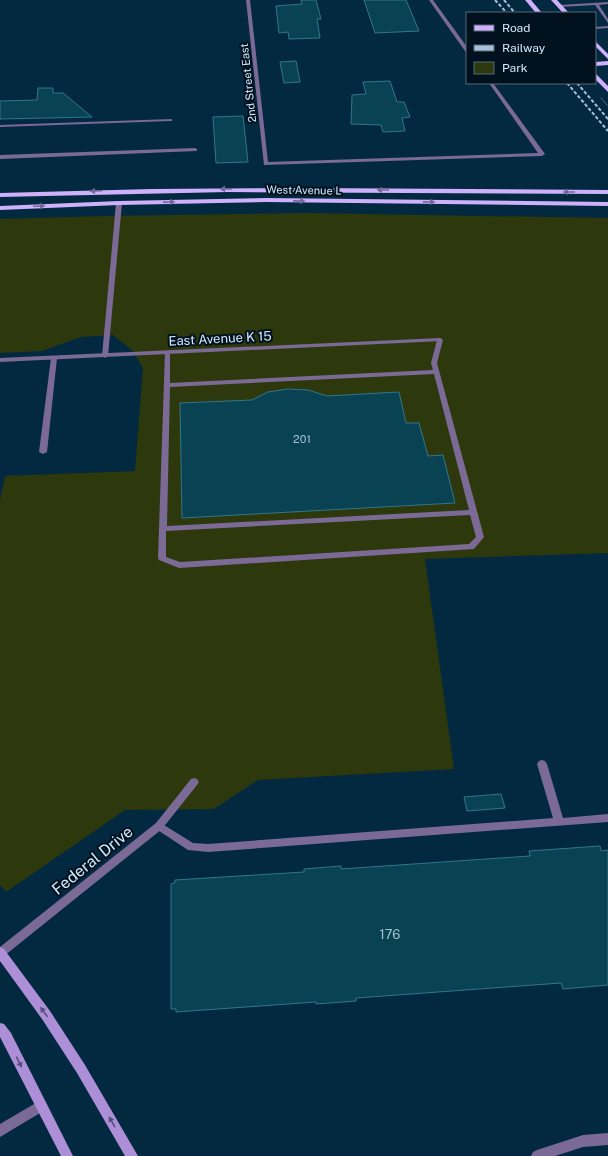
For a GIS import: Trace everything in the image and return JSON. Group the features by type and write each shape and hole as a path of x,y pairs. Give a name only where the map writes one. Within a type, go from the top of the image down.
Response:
{"main road":[{"path":"528,0 539,12"},
{"path":"554,0 565,12"},
{"path":"596,45 608,57"},
{"path":"596,64 608,63"},
{"path":"596,76 608,90"},
{"name":"West Avenue L","path":"0,195 120,191 264,189 608,192"},
{"name":"West Avenue L","path":"0,208 119,203 274,200 608,204"},
{"path":"0,952 46,1015 81,1069 132,1156"},
{"path":"0,1028 7,1037 67,1156"}],"street":[{"name":"2nd Street East","path":"248,0 266,164 542,154 492,84"},
{"path":"431,0 466,49"},
{"path":"560,6 608,3"},
{"path":"596,4 608,22"},
{"path":"596,28 608,27"},
{"path":"0,126 170,120"},
{"path":"0,156 195,150"},
{"path":"105,356 119,203"},
{"name":"East Avenue K 15","path":"0,360 440,340 434,363 436,372"},
{"path":"166,385 436,372 480,537 471,547 179,565 162,558 163,529 166,385 167,353"},
{"path":"44,452 54,358"},
{"path":"163,529 474,512"},
{"path":"542,764 559,822"},
{"name":"Federal Drive","path":"0,952 159,826 194,782"},
{"path":"159,826 191,847 208,848 608,818"},
{"path":"0,1130 41,1106"},
{"path":"537,1156 582,1141 608,1139"}],"green space":[{"path":"306,213 608,218 608,553 425,559 454,769 258,780 214,809 125,810 6,892 0,885 0,500 5,476 135,471 143,368 133,351 113,335 81,337 42,351 0,353 0,219"}],"building":[{"path":"301,0 316,0 321,19 317,19 320,38 289,39 288,32 279,33 276,6 302,4"},
{"path":"364,0 406,0 419,31 375,33"},
{"path":"296,61 300,82 284,83 280,62"},
{"path":"390,81 397,102 404,102 410,117 402,118 405,131 383,132 381,125 351,124 352,95 366,94 363,82"},
{"path":"38,88 53,88 53,93 63,93 92,117 0,119 0,101 37,100"},
{"path":"243,116 248,162 216,163 213,117"},
{"path":"288,389 308,390 327,396 399,392 406,423 419,423 428,456 443,455 455,503 182,518 180,403 252,400 268,392"},
{"path":"501,794 505,808 467,811 464,797"},
{"path":"600,846 601,851 608,850 608,985 563,989 561,983 356,998 356,1001 316,1004 316,1002 176,1012 176,1009 171,1009 171,884 175,883 175,880 304,872 304,869 341,866 341,869 530,856 529,851"}],"railway":[{"path":"495,0 506,12"},
{"path":"504,0 514,12"},
{"path":"568,84 608,131"},
{"path":"578,84 608,119"}]}
